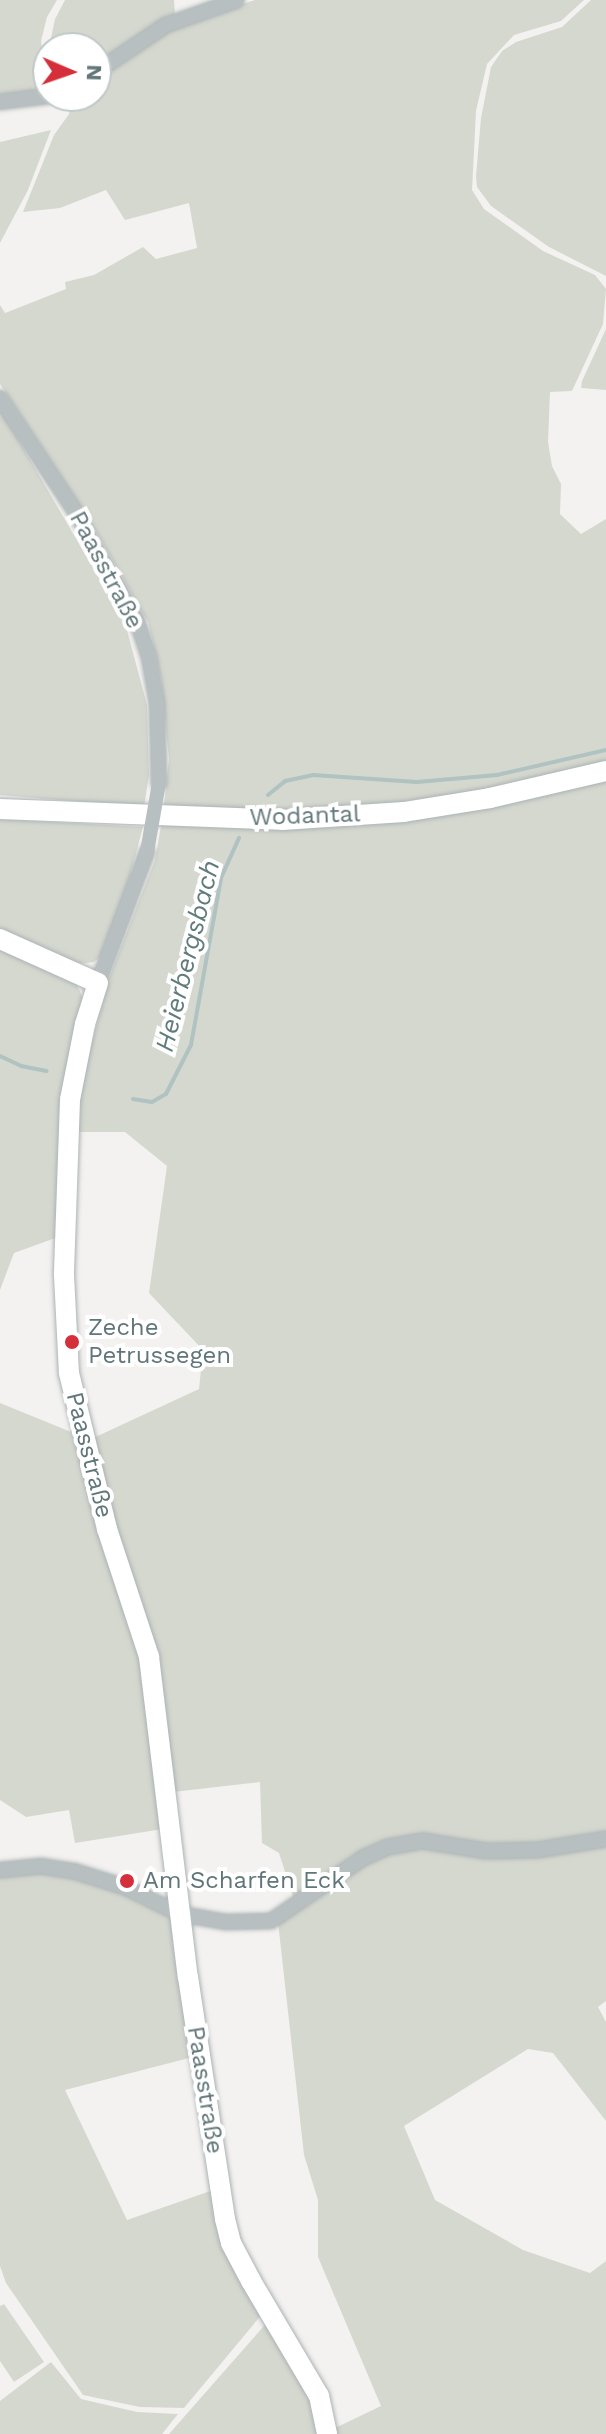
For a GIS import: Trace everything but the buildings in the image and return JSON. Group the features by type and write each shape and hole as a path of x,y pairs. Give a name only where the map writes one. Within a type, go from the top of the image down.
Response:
{"street":[{"path":"112,61 166,25 237,0"},
{"path":"0,102 32,98"},
{"name":"Paasstraße","path":"0,398 76,513 136,618 157,703 159,783 147,852 85,1024 70,1100 64,1275 69,1373 107,1529 149,1657 200,2065 229,2236 251,2281 319,2396 327,2434"},
{"name":"Wodantal","path":"0,809 282,820 404,812 490,798 606,771"},
{"path":"0,939 98,983"},
{"path":"0,1870 41,1866 74,1871 125,1887 180,1914 226,1922 271,1921 363,1858 388,1847 423,1841 486,1851 538,1850 606,1839"}],"shaded area":[{"path":"0,0 57,0 47,17 43,32 32,32 32,94 0,98"},
{"path":"65,0 174,0 175,15 112,57 112,32 52,32"},
{"path":"255,0 584,0 561,21 514,35 487,64 476,111 472,190 484,209 543,251 595,275 606,289 603,324 572,391 550,392 548,442 552,466 561,484 560,514 581,534 606,519 606,764 469,798 286,815 163,812 169,759 161,678 148,622 98,534 0,384 0,305 5,313 66,289 65,282 94,275 143,247 156,259 197,248 189,203 125,220 106,190 60,208 23,212 54,135 69,112 112,112 112,68 175,26"},
{"path":"591,0 606,0 606,276 549,247 491,206 477,187 476,176 481,118 491,67 502,51 516,42 562,27"},
{"path":"51,130 28,190 0,243 0,142"},
{"path":"606,329 606,390 581,388 582,381"},
{"path":"0,408 125,623 147,705 149,775 144,807 0,795"},
{"path":"606,775 606,1835 540,1847 389,1842 294,1900 279,1853 262,1843 260,1782 173,1792 89,1440 199,1389 203,1350 149,1293 167,1166 125,1132 78,1132 80,1088 108,981 155,860 162,820 296,826"},
{"path":"0,819 143,827 126,890 100,957 94,962 78,964 0,930"},
{"path":"0,948 76,982 84,1001 61,1236 14,1253 0,1290"},
{"path":"0,1403 76,1434 145,1662 163,1829 75,1843 69,1810 26,1817 0,1800"},
{"path":"606,1842 606,2001 598,2007 606,2022 606,2121 553,2053 528,2049 404,2126 435,2200 523,2250 590,2273 606,2261 606,2434 334,2434 333,2429 381,2406 318,2257 318,2200 304,2155 278,1922 363,1861 422,1844 485,1854"},
{"path":"56,1873 110,1888 167,1915 172,1921 193,2057 65,2090 127,2220 216,2189 263,2313 184,2408 140,2407 83,2395 6,2283 0,2266 0,1875"},
{"path":"4,2304 44,2362 14,2382 0,2361 0,2306"},
{"path":"270,2319 298,2361 321,2434 169,2434"},
{"path":"51,2362 81,2399 137,2412 178,2414 162,2434 0,2434 0,2401"}],"waterway":[{"name":"Heierbergsbach","path":"268,795 285,781 313,775 417,782 497,775 606,750"},
{"name":"Heierbergsbach","path":"133,1099 152,1102 166,1094 191,1045 221,878 239,838"},
{"name":"Heierbergsbach","path":"0,1056 21,1066 47,1071"}],"place":[{"name":"Zeche Petrussegen","path":"72,1342"},
{"name":"Am Scharfen Eck","path":"127,1881"}]}
